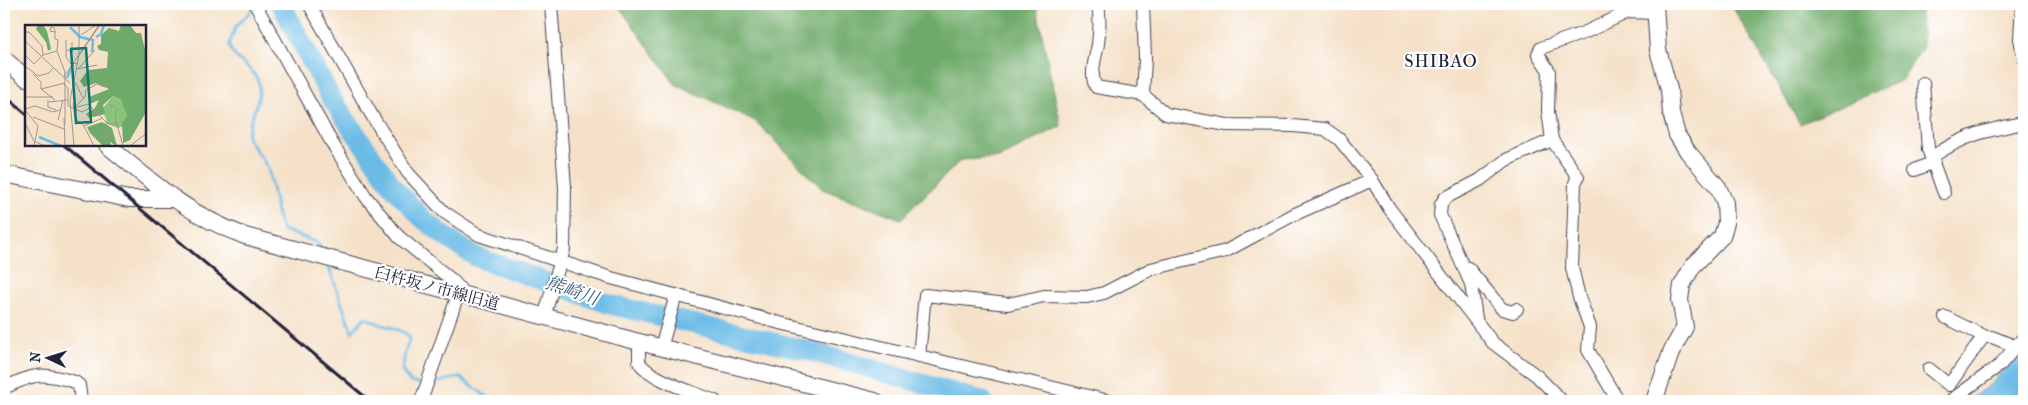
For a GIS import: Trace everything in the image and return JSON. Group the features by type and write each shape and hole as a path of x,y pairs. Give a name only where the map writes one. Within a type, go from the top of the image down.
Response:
{"street":[{"path":"255,4 332,143 366,197 399,236 458,286 459,294 423,396"},
{"path":"309,4 396,155 431,200 454,220 479,235 675,297 1109,401"},
{"path":"545,312 564,249 565,188 551,4"},
{"path":"1098,4 1100,18 1092,80 1096,87 1143,94 1166,114 1193,119 1227,125 1293,126 1325,129 1339,139 1372,180 1389,208 1467,310 1476,318 1493,343 1537,376 1562,401"},
{"path":"1143,4 1145,58 1143,94"},
{"path":"1617,4 1628,12"},
{"path":"2022,4 2020,39 2024,59"},
{"path":"1618,401 1589,352 1590,327 1578,297 1572,268 1575,183 1578,177 1552,140 1548,111 1549,71 1538,54 1540,50 1586,32 1628,12 1655,8 1658,50 1669,89 1670,113 1678,134 1688,152 1718,187 1725,203 1726,223 1722,236 1692,266 1682,285 1680,300 1685,327 1672,350 1654,401"},
{"path":"4,59 25,77"},
{"path":"1923,83 1928,149 1944,193"},
{"path":"1915,170 1967,136 1998,127 2024,123"},
{"path":"1476,318 1474,296 1461,261 1440,215 1441,204 1445,198 1480,180 1506,160 1552,140"},
{"path":"108,146 171,199"},
{"name":"臼杵坂ノ市線旧道","path":"4,174 129,199 171,199 228,230 318,257 459,294 545,312 639,342 662,343 875,401"},
{"path":"919,356 925,295 1008,304 1044,296 1087,297 1111,290 1151,269 1226,251 1293,215 1372,180"},
{"path":"1461,261 1502,309 1513,312 1517,309"},
{"path":"662,343 675,297"},
{"path":"1945,317 1984,336 2020,342"},
{"path":"1929,369 1949,385 1984,336"},
{"path":"639,342 639,362 644,368 662,379 715,401"},
{"path":"1950,401 1987,376 2020,342"},
{"path":"4,388 33,376 49,374 76,382 79,385 81,401"}],"green space":[{"path":"617,4 1036,4 1061,126 999,158 961,160 901,219 822,189 755,121 675,84"},
{"path":"1353,4 1469,4 1370,8"},
{"path":"1731,4 1921,4 1923,47 1902,80 1800,124"}],"water":[{"path":"2024,348 2024,401 1966,401 1990,385"}],"waterway":[{"name":"熊崎川","path":"281,4 331,98 393,187 422,218 447,238 476,257 612,305 806,350 983,401"},
{"path":"251,11 236,26 229,45 235,56 254,73 259,84 258,98 247,137 268,168 279,222 283,230 318,243 321,250"},
{"path":"328,265 352,332 365,317 405,333 410,337 402,371 410,382 422,384"},
{"path":"431,384 459,377 493,401"}],"railway":[{"path":"4,95 25,113"},
{"path":"65,146 370,401"}],"district":[{"name":"SHIBAO","path":"1441,61"}]}
